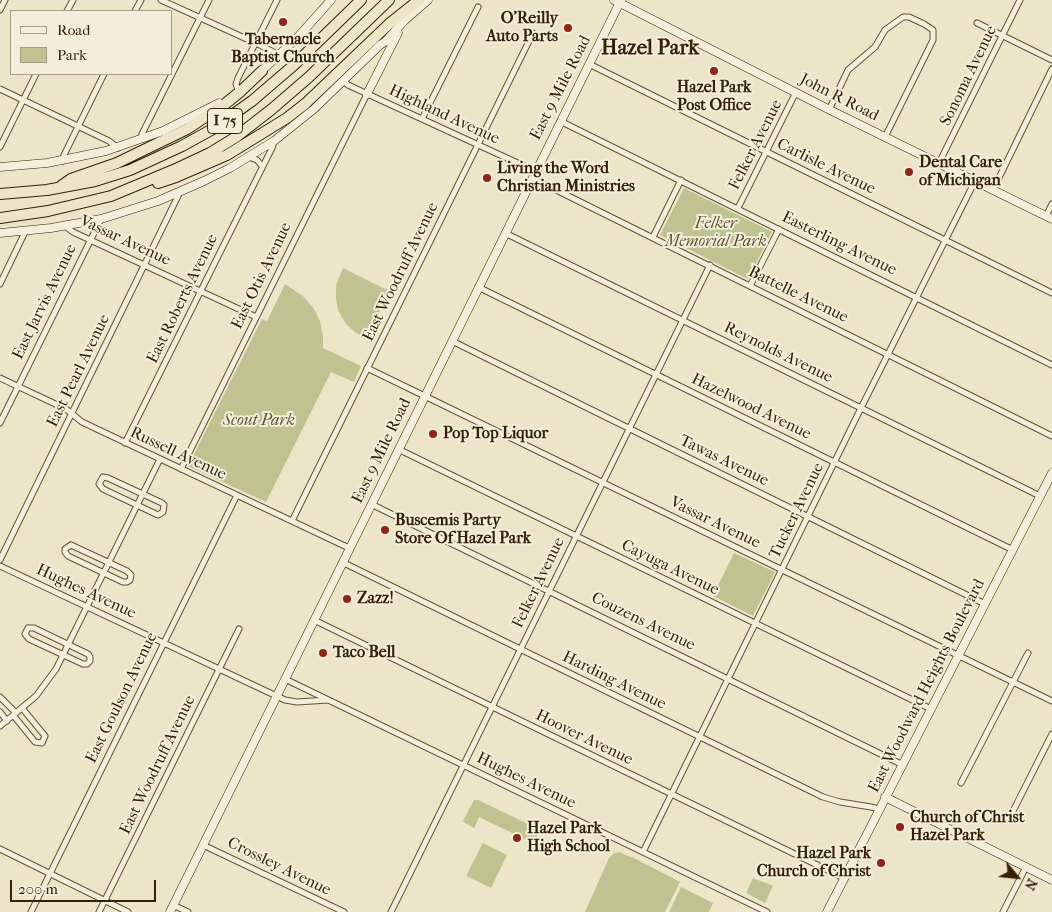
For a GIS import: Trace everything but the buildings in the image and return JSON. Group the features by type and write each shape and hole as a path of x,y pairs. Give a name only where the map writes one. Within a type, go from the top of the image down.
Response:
{"highway":[{"name":"I 75","path":"0,194 56,189 95,181 130,170 182,146 233,116 266,90 361,0"},
{"name":"I 75","path":"0,218 48,212 112,196 210,153 236,137 272,109 309,77 389,0"},
{"path":"112,196 176,177 227,155 287,118 306,104 389,24 419,0"},
{"path":"56,189 71,179 117,163 187,129 241,92 262,71"}],"main road":[{"path":"0,167 63,161 118,148 142,140 195,116 238,90 280,56 331,0"},
{"path":"0,233 26,232 100,219 158,202 204,181 274,141 314,109 428,0"},
{"name":"East 9 Mile Road","path":"171,908 589,64 618,1"},
{"name":"John R Road","path":"618,1 829,110 1049,217"},
{"path":"367,94 396,37 408,18"},
{"name":"East Woodward Heights Boulevard","path":"827,912 1052,473"},
{"path":"886,797 1052,880"}],"street":[{"path":"0,10 5,0"},
{"path":"161,0 280,56"},
{"path":"172,74 209,0"},
{"path":"238,90 236,84 238,78 276,0"},
{"name":"Sonoma Avenue","path":"940,163 1020,0"},
{"path":"422,119 478,7"},
{"path":"829,110 848,70 872,50 888,27 905,16 929,27 933,32 933,40 886,138"},
{"path":"977,23 1052,60"},
{"name":"East Woodruff Avenue","path":"292,521 533,33"},
{"path":"383,43 396,37"},
{"name":"East Otis Avenue","path":"181,469 367,94 367,88 387,46 383,43"},
{"name":"Carlisle Avenue","path":"589,64 1052,294"},
{"path":"993,190 1052,69"},
{"path":"0,147 36,75"},
{"path":"63,161 104,75"},
{"path":"142,140 144,131 172,75"},
{"name":"Highland Avenue","path":"343,81 367,94 478,144 534,174"},
{"path":"0,89 78,126 118,148"},
{"name":"Felker Avenue","path":"738,208 796,92"},
{"name":"Easterling Avenue","path":"560,120 1052,365"},
{"name":"East Roberts Avenue","path":"125,443 274,141"},
{"path":"249,156 262,166"},
{"name":"Battelle Avenue","path":"534,174 653,237 1052,436"},
{"path":"653,237 681,180"},
{"name":"Tucker Avenue","path":"643,852 861,408 975,181"},
{"name":"East Pearl Avenue","path":"0,560 180,192"},
{"path":"1049,217 1052,204"},
{"name":"East Jarvis Avenue","path":"0,423 100,219"},
{"name":"Vassar Avenue","path":"65,226 73,232 256,316"},
{"path":"750,286 779,229"},
{"path":"0,284 26,232"},
{"name":"Reynolds Avenue","path":"505,233 1040,496"},
{"name":"Felker Avenue","path":"391,912 710,265"},
{"name":"Hazelwood Avenue","path":"478,287 1013,550"},
{"name":"Tawas Avenue","path":"452,341 985,604"},
{"name":"Vassar Avenue","path":"367,368 1052,701"},
{"name":"Russell Avenue","path":"0,378 72,412 82,422 125,443 349,548"},
{"name":"Cayuga Avenue","path":"398,449 931,709"},
{"path":"0,726 42,689 64,656 160,459"},
{"path":"108,478 164,505 163,512 158,515 138,505 101,488 99,484 100,479 108,478"},
{"name":"East Goulson Avenue","path":"31,912 236,495"},
{"name":"Couzens Avenue","path":"370,504 903,765"},
{"path":"71,545 74,546 109,562 131,575 130,580 125,583 104,573 68,556 65,549 71,545"},
{"name":"Harding Avenue","path":"342,562 827,799 879,809"},
{"name":"Hughes Avenue","path":"0,566 287,701 328,700"},
{"name":"Hoover Avenue","path":"314,620 844,878"},
{"path":"28,628 34,628 88,654 90,661 87,664 83,664 64,656 29,639 26,636 28,628"},
{"name":"East Woodruff Avenue","path":"100,912 239,629"},
{"path":"961,783 1028,653"},
{"name":"Hughes Avenue","path":"284,679 767,912"},
{"path":"0,697 35,742 42,743 45,736 22,708"},
{"path":"0,712 7,720"},
{"path":"1012,813 1052,734"},
{"name":"Crossley Avenue","path":"203,845 344,912"},
{"path":"0,849 128,912"},
{"path":"1003,912 1026,867"},
{"path":"171,908 188,912"}],"green space":[{"name":"Felker Memorial Park","path":"684,188 772,232 748,279 660,235"},
{"path":"343,268 385,289 390,289 390,293 366,339 346,324 338,310 336,285"},
{"name":"Scout Park","path":"285,284 304,297 314,309 320,321 323,348 361,366 354,382 331,372 266,502 188,466 262,319 267,321"},
{"path":"734,553 775,572 753,616 713,596"},
{"path":"474,800 478,800 534,827 538,834 535,844 479,817 474,828 465,823 463,821"},
{"path":"483,843 507,855 491,888 466,876"},
{"path":"619,852 680,882 665,912 585,912 609,858"},
{"path":"753,878 773,886 765,903 746,893"},
{"path":"681,887 713,903 709,912 669,912"}],"place":[{"name":"Tabernacle Baptist Church","path":"283,22"},
{"name":"O'Reilly Auto Parts","path":"568,28"},
{"name":"Hazel Park Post Office","path":"714,71"},
{"name":"Dental Care of Michigan","path":"909,172"},
{"name":"Living the Word Christian Ministries","path":"487,178"},
{"name":"Pop Top Liquor","path":"433,434"},
{"name":"Buscemis Party Store Of Hazel Park","path":"385,530"},
{"name":"Zazz!","path":"347,599"},
{"name":"Taco Bell","path":"323,653"},
{"name":"Church of Christ Hazel Park","path":"900,827"},
{"name":"Hazel Park High School","path":"517,838"},
{"name":"Hazel Park Church of Christ","path":"881,863"}],"district":[{"name":"Hazel Park","path":"650,49"}]}
